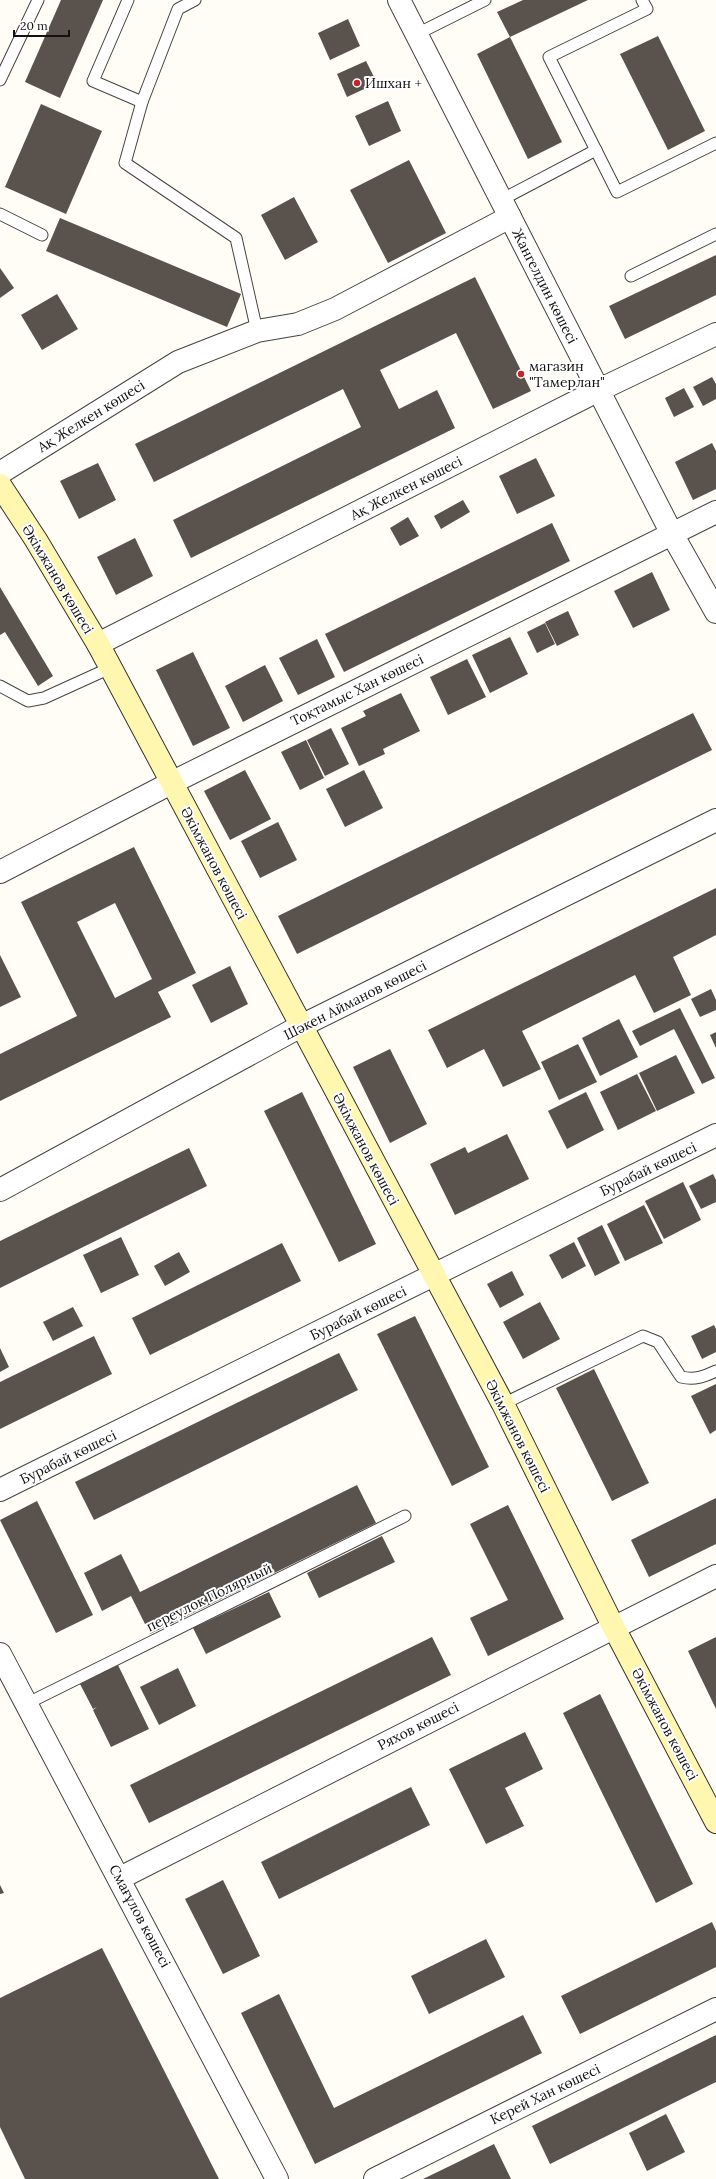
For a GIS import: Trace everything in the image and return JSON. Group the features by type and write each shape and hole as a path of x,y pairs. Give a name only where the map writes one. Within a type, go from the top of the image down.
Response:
{"main road":[{"name":"Әкімжанов көшесі","path":"0,485 36,540 98,644 502,1404 613,1626 716,1822"}],"street":[{"name":"Жангелдин көшесі","path":"399,0 672,534 716,612"},
{"name":"Ақ Желкен көшесі","path":"0,473 178,362 257,331 298,324 335,309 506,208"},
{"name":"Ақ Желкен көшесі","path":"98,644 599,390 716,334"},
{"name":"Тоқтамыс Хан көшесі","path":"0,872 171,783 716,512"},
{"name":"Шәкен Айманов көшесі","path":"0,1190 301,1026 716,820"},
{"name":"Бурабай көшесі","path":"0,1490 716,1135"},
{"name":"Ряхов көшесі","path":"120,1878 613,1626 716,1576"},
{"name":"Смағұлов көшесі","path":"0,1654 120,1878 277,2179"},
{"name":"Керей Хан көшесі","path":"375,2179 716,2009"}],"lane":[{"path":"0,80 38,0"},
{"path":"128,0 93,81 142,102"},
{"path":"195,0 178,9 142,102 125,164 236,238 257,331"},
{"path":"417,34 485,0"},
{"path":"642,0 646,9 550,57 617,192 716,143"},
{"path":"506,208 596,150"},
{"path":"0,214 42,235"},
{"path":"631,276 716,234"},
{"path":"0,686 28,701 44,698 110,668"},
{"path":"502,1404 643,1336 658,1342 681,1377 693,1380 716,1371"},
{"name":"переулок Полярный","path":"26,1704 405,1516"}],"building":[{"path":"61,0 103,0 60,98 25,82"},
{"path":"523,0 588,0 510,37 497,12"},
{"path":"348,19 360,46 330,60 318,33"},
{"path":"658,36 705,131 668,150 620,54"},
{"path":"510,37 562,142 528,159 477,54"},
{"path":"366,61 377,83 347,97 337,74"},
{"path":"388,101 401,131 369,146 355,116"},
{"path":"41,104 102,131 66,214 5,187"},
{"path":"409,160 446,233 388,263 350,190"},
{"path":"294,197 318,242 285,260 261,215"},
{"path":"60,218 241,294 227,327 46,251"},
{"path":"716,255 716,295 625,339 609,306"},
{"path":"0,268 14,288 0,298"},
{"path":"475,277 531,391 493,409 456,333 380,370 399,409 437,390 455,428 191,558 173,520 361,427 343,389 154,482 135,444"},
{"path":"57,294 78,329 42,350 21,315"},
{"path":"712,377 716,384 716,399 703,406 693,387"},
{"path":"684,388 694,407 674,417 665,398"},
{"path":"712,443 716,451 716,489 693,500 675,462"},
{"path":"536,458 555,496 517,514 499,476"},
{"path":"98,463 116,500 79,519 60,481"},
{"path":"463,500 470,512 441,529 434,516"},
{"path":"408,517 419,536 400,546 390,528"},
{"path":"552,523 570,561 344,672 325,634"},
{"path":"135,538 153,576 116,595 97,557"},
{"path":"652,572 670,610 633,628 614,591"},
{"path":"0,587 53,676 38,686 5,632 0,635"},
{"path":"568,611 579,635 557,646 545,622"},
{"path":"545,623 555,644 537,653 527,632"},
{"path":"510,637 528,674 490,693 472,655"},
{"path":"317,639 335,677 298,695 279,658"},
{"path":"193,652 230,728 193,746 156,670"},
{"path":"467,659 486,697 448,715 430,677"},
{"path":"265,665 283,701 243,722 225,686"},
{"path":"401,693 420,731 383,749 385,754 359,766 341,728 366,716 363,711"},
{"path":"693,713 712,750 297,954 278,916"},
{"path":"331,728 349,764 325,776 307,740"},
{"path":"306,740 324,778 300,790 281,752"},
{"path":"245,770 271,819 230,840 204,791"},
{"path":"364,770 383,808 345,827 326,789"},
{"path":"278,822 297,860 260,878 241,841"},
{"path":"134,847 196,973 158,992 171,1017 0,1101 0,1054 77,1016 21,902","holes":["115,903 152,979 115,998 77,922"]},
{"path":"716,888 716,935 673,957 691,995 654,1013 635,975 522,1031 541,1069 503,1087 484,1049 447,1068 428,1030"},
{"path":"0,955 21,997 0,1007"},
{"path":"230,966 248,1004 211,1023 192,985"},
{"path":"711,989 716,1000 716,1010 700,1017 691,999"},
{"path":"680,1008 715,1078 702,1084 674,1029 640,1046 632,1031"},
{"path":"619,1019 638,1057 600,1076 582,1038"},
{"path":"716,1032 716,1048 710,1035"},
{"path":"578,1044 597,1082 559,1100 541,1062"},
{"path":"390,1049 427,1124 390,1143 353,1067"},
{"path":"676,1055 695,1093 657,1111 639,1073"},
{"path":"637,1074 656,1111 618,1130 600,1092"},
{"path":"302,1092 376,1244 339,1262 264,1111"},
{"path":"586,1092 604,1130 567,1149 548,1111"},
{"path":"507,1134 529,1179 455,1215 430,1164 465,1147 468,1153"},
{"path":"189,1148 207,1186 0,1288 0,1241"},
{"path":"713,1174 716,1180 716,1202 701,1209 689,1186"},
{"path":"683,1182 701,1220 664,1239 645,1201"},
{"path":"644,1205 663,1243 625,1261 607,1224"},
{"path":"602,1225 620,1263 595,1276 577,1238"},
{"path":"121,1237 139,1275 101,1293 83,1255"},
{"path":"574,1242 586,1266 562,1279 549,1255"},
{"path":"282,1243 301,1281 150,1355 132,1318"},
{"path":"179,1252 190,1272 165,1286 154,1266"},
{"path":"512,1271 524,1295 500,1308 487,1284"},
{"path":"540,1302 560,1339 523,1359 503,1322"},
{"path":"73,1307 83,1326 53,1341 43,1322"},
{"path":"415,1316 489,1467 452,1486 377,1334"},
{"path":"714,1325 716,1329 716,1352 702,1359 691,1336"},
{"path":"94,1336 112,1374 0,1429 0,1382"},
{"path":"0,1348 9,1367 0,1372"},
{"path":"339,1353 358,1390 94,1520 75,1482"},
{"path":"594,1369 649,1483 612,1501 556,1388"},
{"path":"716,1384 716,1430 710,1434 691,1396"},
{"path":"357,1485 376,1523 150,1634 131,1596 102,1611 84,1573 121,1554 140,1592"},
{"path":"716,1498 716,1544 649,1577 631,1540"},
{"path":"37,1501 93,1615 56,1633 0,1520"},
{"path":"508,1505 564,1619 488,1656 470,1618 508,1600 470,1524"},
{"path":"382,1536 395,1562 319,1598 307,1573"},
{"path":"269,1592 281,1617 206,1654 193,1628"},
{"path":"432,1637 451,1675 149,1823 130,1785"},
{"path":"716,1637 716,1709 688,1651"},
{"path":"118,1665 149,1729 111,1747 93,1710 97,1707 93,1709 80,1684"},
{"path":"178,1668 196,1706 159,1725 140,1687"},
{"path":"600,1694 693,1884 656,1903 563,1713"},
{"path":"525,1732 543,1769 505,1788 524,1826 486,1844 449,1769"},
{"path":"411,1787 430,1825 279,1899 261,1862"},
{"path":"223,1880 260,1956 223,1974 185,1899"},
{"path":"0,1885 4,1893 0,1894"},
{"path":"712,1922 716,1931 716,1967 580,2034 561,1996"},
{"path":"486,1939 505,1977 429,2014 411,1976"},
{"path":"102,1948 219,2179 25,2179 0,2127 0,1998"},
{"path":"279,1994 334,2108 523,2015 542,2053 315,2164 241,2013"},
{"path":"716,2035 716,2082 550,2164 532,2126"},
{"path":"666,2114 685,2152 647,2171 629,2133"},
{"path":"494,2144 511,2179 423,2179 456,2163"}],"place":[{"name":"Ишхан +","path":"357,83"},
{"name":"магазин \"Тамерлан\"","path":"521,374"}]}
